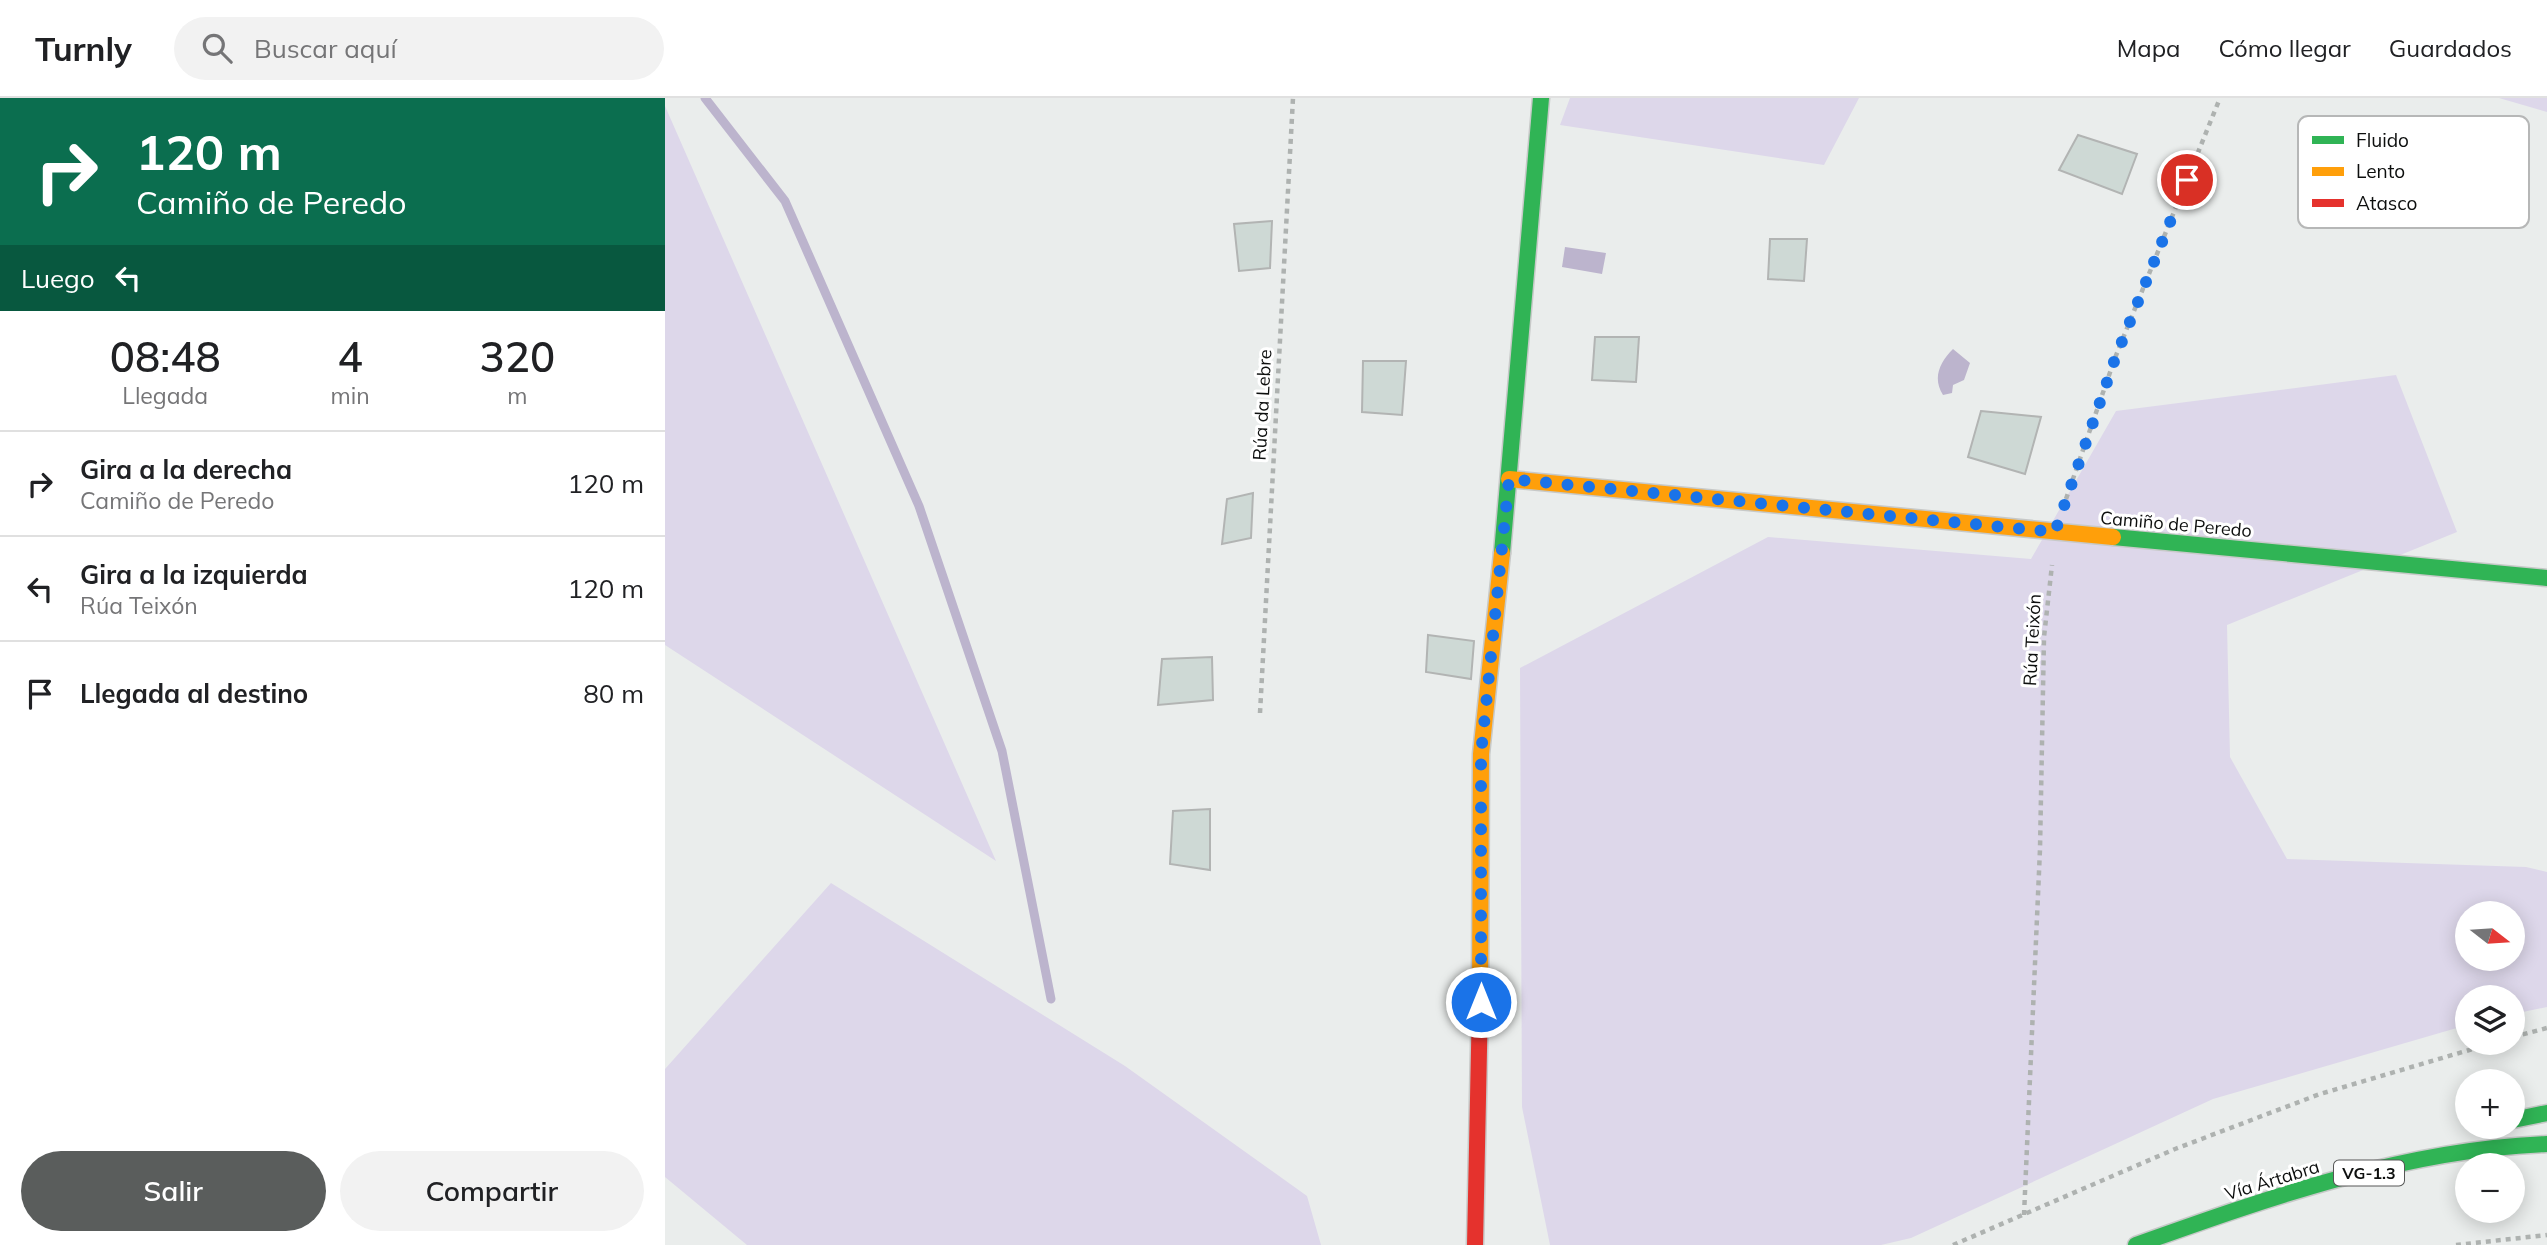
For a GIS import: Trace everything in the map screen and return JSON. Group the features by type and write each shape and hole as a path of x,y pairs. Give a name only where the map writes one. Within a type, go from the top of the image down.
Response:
{"main road":[{"path":"1475,1245 1481,1044 1481,754 1509,479 1541,98"},
{"name":"Camiño de Peredo","path":"1509,479 2547,578"},
{"path":"2525,1118 2547,1113"},
{"path":"2196,1223 2433,1140"},
{"name":"Vía Ártabra","path":"2136,1245 2196,1223 2368,1173 2479,1149 2547,1143"}],"path":[{"name":"Rúa da Lebre","path":"1260,713 1293,98"},
{"name":"Rúa Teixón","path":"2024,1214 2040,849 2044,636 2055,532 2115,359 2220,98"},
{"path":"2525,1034 2547,1028"},
{"path":"1953,1245 2175,1150 2320,1094 2455,1054"},
{"path":"2455,1245 2547,1235"}],"shaded area":[{"path":"1570,98 1859,98 1824,165 1560,125"},
{"path":"2499,98 2547,98 2547,112"},
{"path":"665,106 996,861 665,645"},
{"path":"1565,247 1606,253 1602,274 1562,267"},
{"path":"1953,349 1970,363 1964,380 1953,385 1952,393 1943,395 1938,382 1939,370"},
{"path":"2396,375 2457,532 2227,625 2230,757 2287,859 2526,867 2547,872 2547,1007 2525,1012 2525,985 2455,985 2455,1028 2213,1099 1911,1238 1881,1245 1550,1245 1522,1107 1520,668 1768,537 2031,559 2116,411"},
{"path":"831,883 1125,1066 1307,1196 1321,1245 747,1245 665,1177 665,1069"}],"building":[{"path":"2078,135 2137,154 2122,194 2059,170"},
{"path":"1272,221 1270,268 1239,271 1234,224"},
{"path":"1770,239 1807,239 1804,281 1768,279"},
{"path":"1595,337 1639,337 1636,382 1592,380"},
{"path":"1363,361 1406,361 1402,415 1362,412"},
{"path":"1981,411 2041,417 2025,474 1968,457"},
{"path":"1253,493 1251,538 1222,544 1227,499"},
{"path":"1428,635 1474,641 1471,679 1426,672"},
{"path":"1212,657 1213,700 1158,705 1162,659"},
{"path":"1210,809 1210,870 1170,864 1173,811"}],"waterway":[{"path":"705,98 785,201 919,506 1002,751 1051,999"}],"traffic: fast":[{"path":"1502,553 1541,98"},
{"path":"2113,537 2547,578"},
{"path":"2525,1118 2547,1113"},
{"path":"2136,1245 2287,1194 2390,1166 2442,1155 2547,1144"}],"traffic: slow":[{"path":"1509,479 2113,537"},
{"path":"1480,1001 1481,754 1502,553"}],"traffic: jam":[{"path":"1475,1245 1480,1001"}],"route":[{"path":"1481,1002 1481,754 1509,479 2055,532 2115,359 2187,180"}]}
